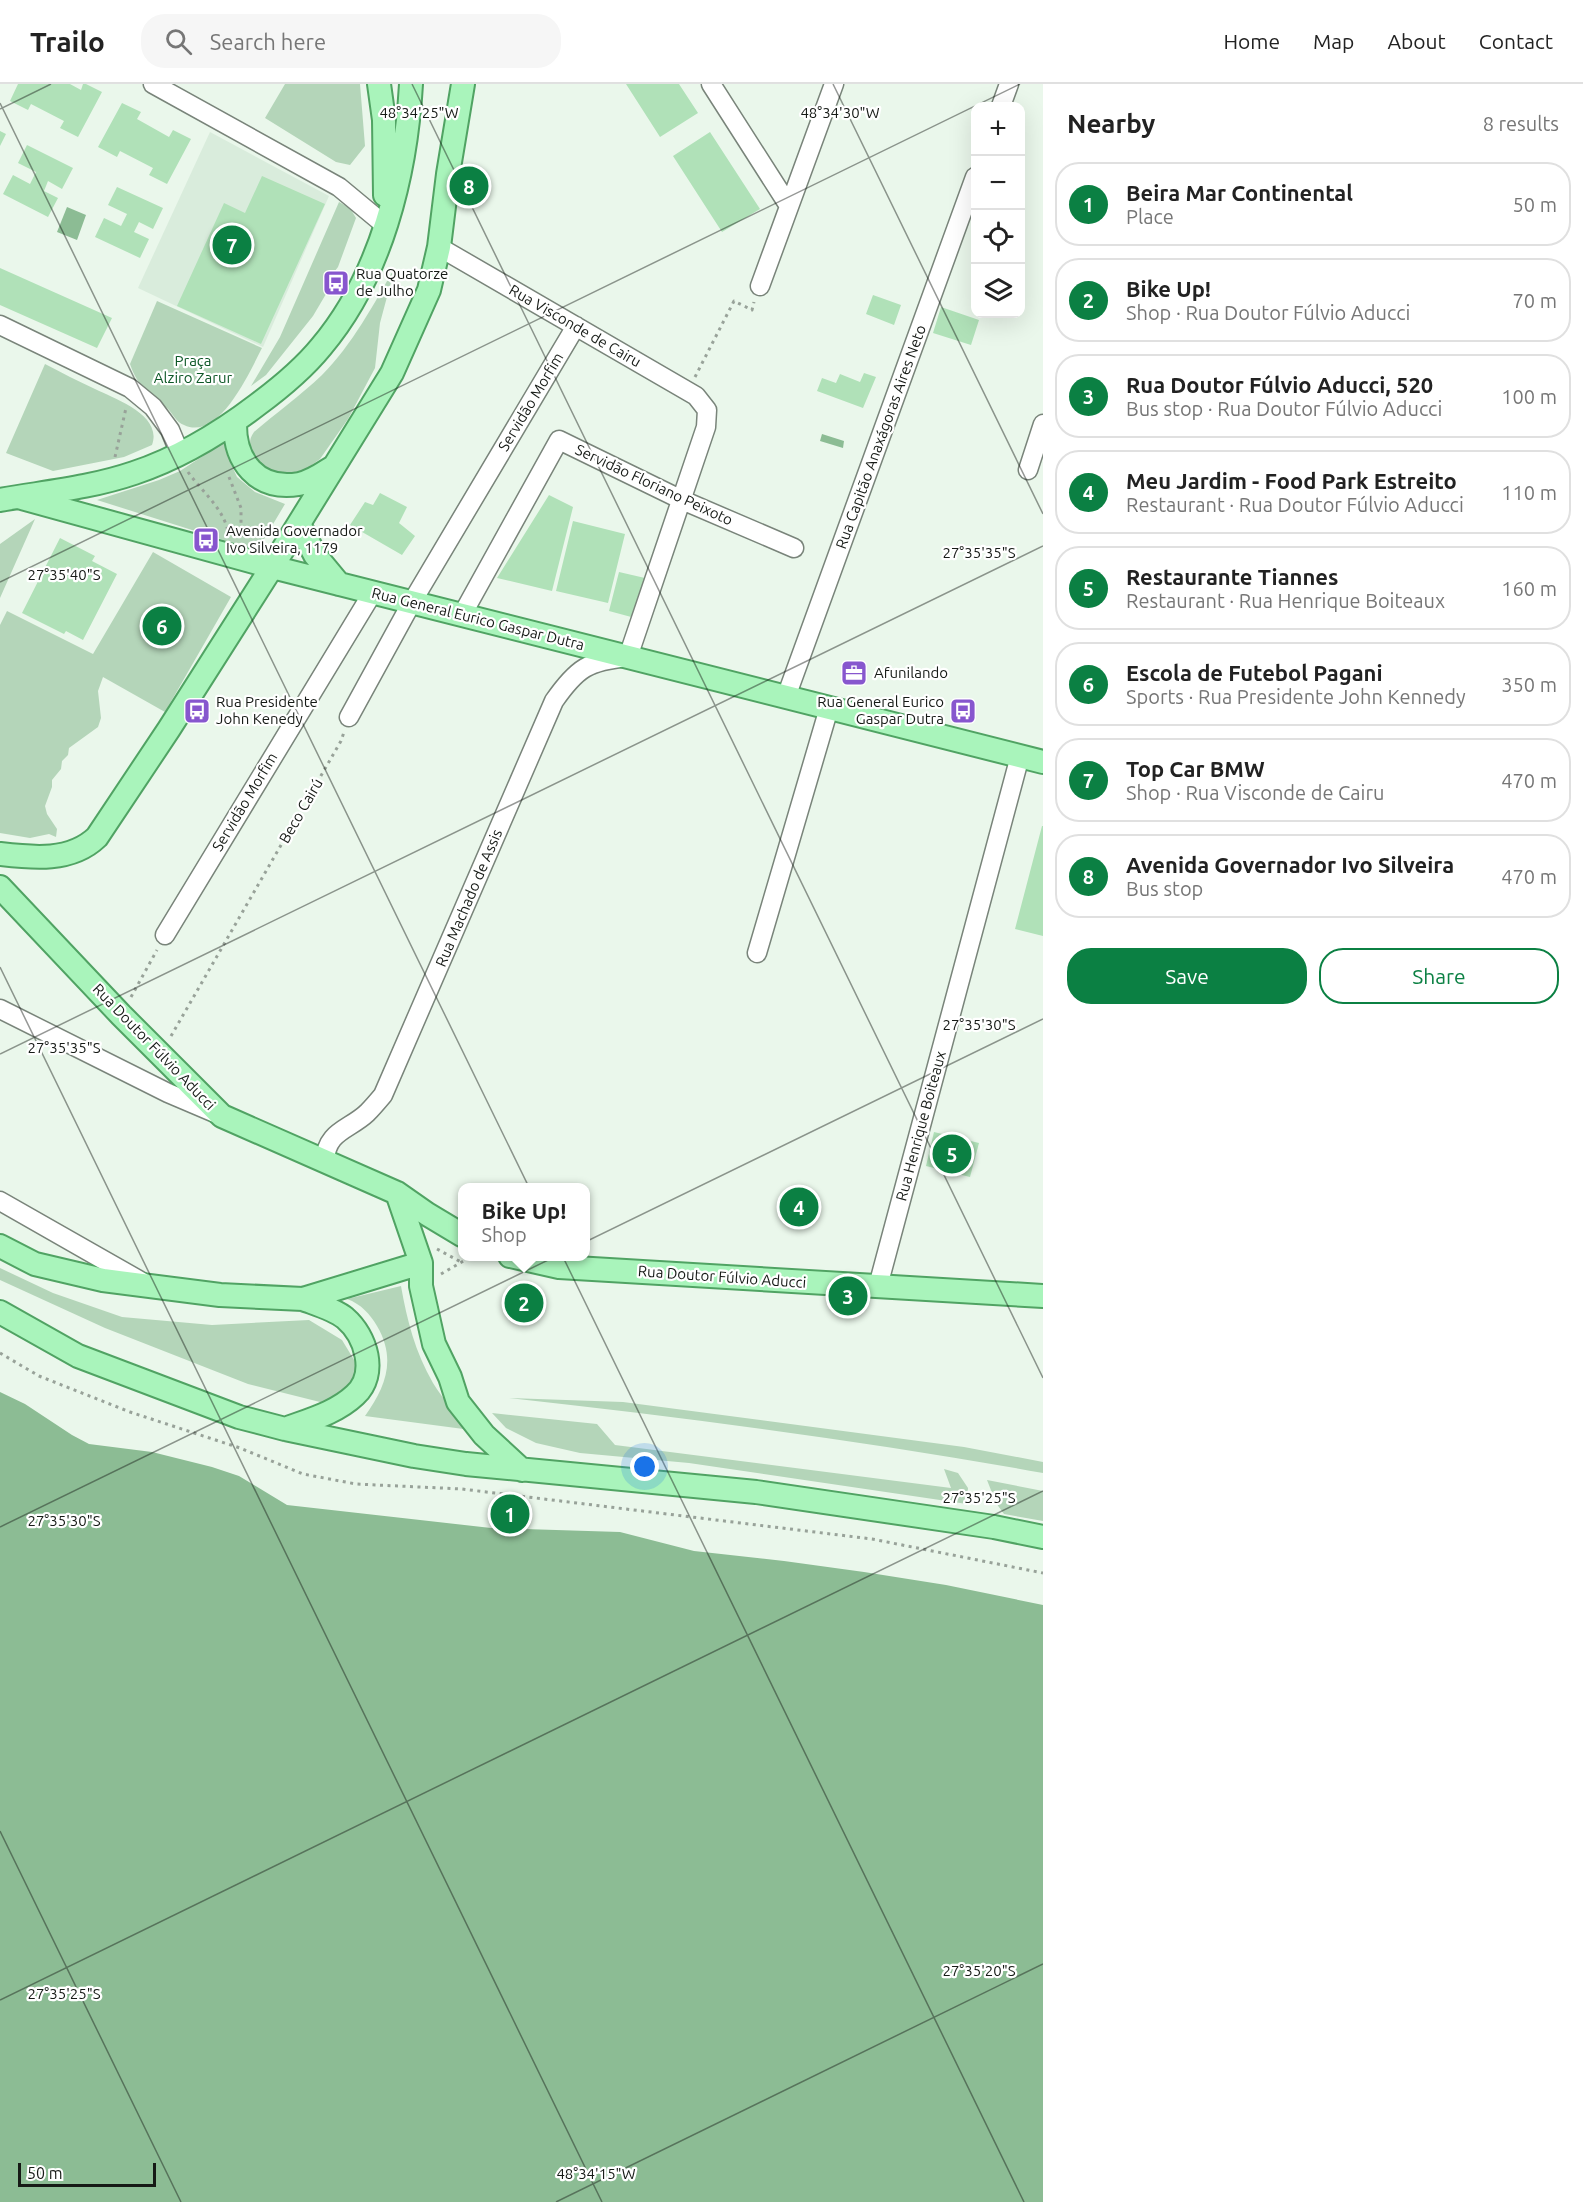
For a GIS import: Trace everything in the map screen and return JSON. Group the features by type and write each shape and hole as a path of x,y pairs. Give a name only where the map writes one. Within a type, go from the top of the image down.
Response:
{"main road":[{"path":"379,84 384,120 386,226"},
{"path":"9,499 110,480 180,454 213,437 235,422 282,386 321,347 344,315 362,284 386,226 410,120 411,84"},
{"path":"0,854 44,857 78,851 97,837 176,719 392,373 429,290 439,247 463,84"},
{"path":"235,422 234,440 240,457 251,471 266,481 283,485 301,484 334,466"},
{"name":"Rua General Eurico Gaspar Dutra","path":"42,493 234,545 339,584 1043,762"},
{"name":"Rua General Eurico Gaspar Dutra","path":"9,499 275,562"},
{"path":"299,524 315,555 339,584"},
{"name":"Rua Doutor Fúlvio Aducci","path":"0,887 222,1116 397,1193 458,1233"},
{"path":"397,1193 430,1269"},
{"path":"0,1246 36,1264 103,1281 220,1295 303,1299 430,1269"},
{"name":"Rua Doutor Fúlvio Aducci","path":"530,1261 560,1267 1043,1296"},
{"path":"430,1269 421,1286 434,1344 450,1377 458,1402 484,1435 522,1470"},
{"path":"285,1430 335,1410 357,1394 368,1361 362,1339 344,1317 303,1299"},
{"path":"0,1312 78,1356 239,1417 285,1430 466,1464 756,1492 994,1527 1043,1537"}],"street":[{"path":"153,84 339,187 386,226"},
{"path":"711,84 789,206"},
{"path":"760,286 834,84"},
{"path":"1002,102 1009,84"},
{"name":"Rua Capitão Anaxágoras Aires Neto","path":"786,697 971,188"},
{"name":"Rua Visconde de Cairu","path":"439,247 696,396 707,410"},
{"path":"0,325 130,388 153,407 170,430 180,454"},
{"name":"Servidão Morfim","path":"412,602 576,326"},
{"path":"628,657 706,427 707,410"},
{"path":"1028,470 1043,424"},
{"name":"Servidão Floriano Peixoto","path":"462,615 559,440 681,500 794,548"},
{"name":"Servidão Morfim","path":"165,935 373,592"},
{"path":"349,717 412,602"},
{"name":"Rua Machado de Assis","path":"325,1161 328,1144 333,1137 367,1113 383,1095 554,701 568,681 591,664 602,660 628,657"},
{"path":"757,953 829,708"},
{"name":"Rua Henrique Boiteaux","path":"878,1286 1020,756"},
{"path":"0,1009 168,1093 222,1116"},
{"path":"0,1201 154,1288"}],"path":[{"path":"707,410 712,397 694,378 734,301 752,310 760,286"},
{"path":"110,480 130,388"},
{"path":"180,454 185,468 222,513 234,545"},
{"path":"229,476 241,508 242,529 234,545"},
{"name":"Beco Cairú","path":"183,1017 341,741 349,717"},
{"path":"121,1014 165,935"},
{"path":"430,1269 458,1261"}],"shaded area":[{"path":"210,132 329,196 263,347 138,288"},
{"path":"67,207 86,215 77,240 57,232"},
{"path":"822,434 844,441 843,448 820,441"},
{"path":"0,1392 25,1404 89,1444 152,1452 212,1467 239,1476 287,1505 491,1528 620,1532 694,1551 864,1572 946,1585 1043,1605 1043,2202 0,2202"}],"green space":[{"path":"285,84 360,84 365,146 350,165 336,162 265,118"},
{"path":"339,202 350,208 356,218 338,267 328,280 326,294 313,316 266,375 251,386 280,337"},
{"path":"395,267 380,323 375,368 348,419 320,459 305,470 279,475 258,468 250,445 251,436 333,363 362,324"},
{"name":"Praça Alziro Zarur","path":"157,301 262,348 232,402 209,423 197,428 181,424 168,409 145,390 130,364"},
{"path":"45,364 135,410 151,425 154,434 152,445 124,457 53,471 6,453"},
{"path":"226,441 231,464 237,477 255,492 285,504 256,549 97,500 180,471"},
{"path":"35,519 0,598 0,544"},
{"path":"153,552 231,597 165,712 103,677 98,691 101,718 98,727 69,748 68,755 62,761 61,769 52,780 52,787 45,806 47,814 57,829 56,837 49,834 30,838 0,833 0,625 7,611 93,654"},
{"path":"0,1268 53,1293 122,1317 212,1325 309,1320 342,1340 359,1368 354,1389 332,1405 248,1384 105,1328 0,1280"},
{"path":"401,1286 412,1336 421,1360 441,1395 471,1430 365,1416 383,1384 387,1362 386,1350 383,1338 371,1317 361,1307 347,1299"},
{"path":"509,1398 623,1402 964,1447 1043,1462 1043,1473 777,1431"},
{"path":"492,1413 597,1424 615,1445 951,1488 944,1469 958,1473 968,1488 967,1504 689,1463 580,1453 536,1443 506,1428"},
{"path":"987,1480 1043,1491 1043,1521 1004,1514 996,1503"}],"building":[{"path":"18,84 70,84 81,90 83,84 86,84 102,92 78,137 60,128 64,121 31,104 28,110 10,101"},
{"path":"626,84 679,84 698,113 660,137"},
{"path":"122,103 141,112 137,119 169,137 173,130 191,139 167,184 149,175 153,168 120,151 117,157 98,147"},
{"path":"0,131 6,134 0,146"},
{"path":"710,132 760,209 722,232 673,156"},
{"path":"27,145 73,168 62,189 48,181 44,191 58,198 48,217 3,194 13,175 30,184 36,172 18,163"},
{"path":"262,176 325,204 261,344 177,306 224,203 245,213"},
{"path":"117,187 163,208 153,229 139,222 134,232 149,239 140,258 95,237 104,218 121,226 127,214 108,205"},
{"path":"0,268 112,318 97,348 0,305"},
{"path":"873,295 901,305 894,325 866,314"},
{"path":"941,307 979,320 971,345 933,333"},
{"path":"864,373 876,377 863,408 817,391 822,378 836,383 840,374 860,382"},
{"path":"380,493 407,507 399,523 415,536 402,555 350,525 365,502 373,505"},
{"path":"549,495 573,507 552,591 497,578"},
{"path":"573,521 625,534 608,603 556,591"},
{"path":"60,538 95,556 92,561 117,574 83,640 66,631 64,634 22,613"},
{"path":"619,572 645,578 635,618 609,611"},
{"path":"1043,826 1043,936 1015,929"},
{"path":"934,1132 979,1143 970,1177 926,1166"}],"place":[{"name":"Avenida Governador Ivo Silveira","path":"469,186"},
{"name":"Top Car BMW","path":"232,245"},
{"name":"Rua Quatorze de Julho","path":"336,283"},
{"name":"Avenida Governador Ivo Silveira, 1179","path":"206,540"},
{"name":"Escola de Futebol Pagani","path":"162,626"},
{"name":"Afunilando","path":"854,673"},
{"name":"Rua Presidente John Kenedy","path":"197,711"},
{"name":"Rua General Eurico Gaspar Dutra","path":"963,711"},
{"name":"Restaurante Tiannes","path":"952,1154"},
{"name":"Meu Jardim - Food Park Estreito","path":"799,1207"},
{"name":"Rua Doutor Fúlvio Aducci, 520","path":"848,1296"},
{"name":"Bike Up!","path":"524,1303"},
{"name":"Beira Mar Continental","path":"510,1514"}]}
